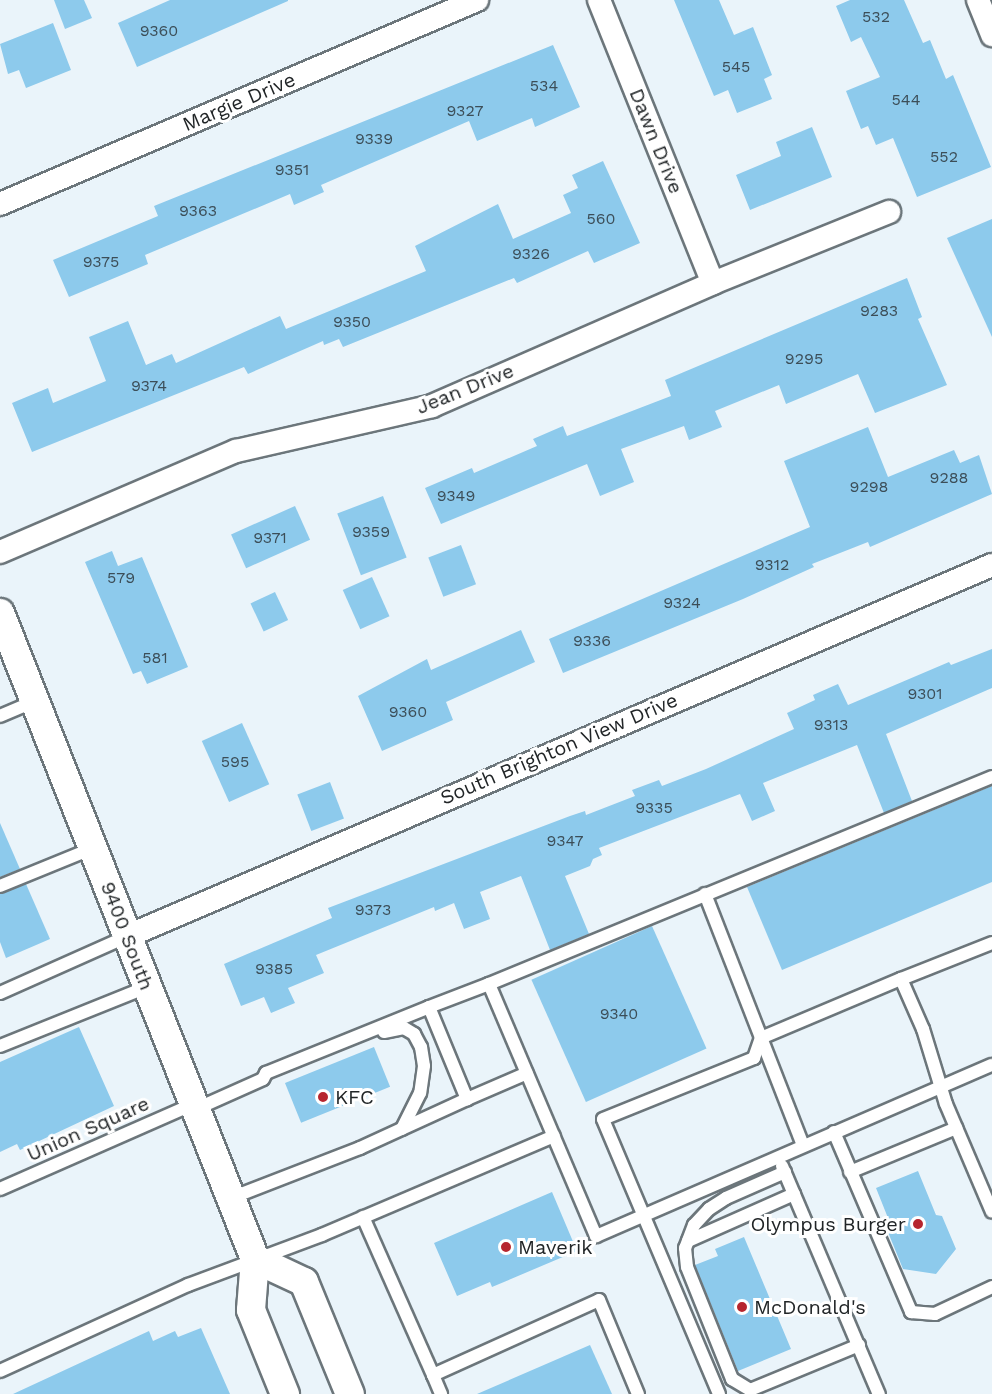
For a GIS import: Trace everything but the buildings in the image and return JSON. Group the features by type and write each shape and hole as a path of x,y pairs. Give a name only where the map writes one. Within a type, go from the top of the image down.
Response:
{"street":[{"name":"Margie Drive","path":"0,204 477,0"},
{"name":"Dawn Drive","path":"599,0 713,283"},
{"path":"978,0 992,35"},
{"name":"Jean Drive","path":"0,552 236,451 432,406 713,283 889,212"},
{"name":"South Brighton View Drive","path":"128,936 992,565"},
{"name":"9400 South","path":"0,613 128,936 192,1108 255,1259 251,1310 285,1394"},
{"path":"255,1259 304,1282 350,1394"}],"lane":[{"path":"0,716 35,701"},
{"path":"263,1079 273,1070 489,984 992,777"},
{"path":"0,886 93,848"},
{"path":"705,894 803,1146"},
{"path":"0,993 128,936"},
{"path":"719,1394 603,1119 754,1058 761,1038 992,943"},
{"path":"900,980 923,1029 940,1087 992,1212"},
{"path":"489,984 596,1236 992,1065"},
{"path":"0,1046 147,987"},
{"path":"429,1007 467,1099"},
{"path":"263,1079 390,1029 404,1028 414,1034 421,1047 424,1066 420,1093 402,1129"},
{"path":"230,1198 402,1129 527,1073"},
{"name":"Union Square","path":"0,1189 263,1079"},
{"path":"850,1172 956,1128"},
{"path":"834,1132 911,1312 935,1314 992,1287"},
{"path":"0,1371 188,1285 363,1217 554,1136"},
{"path":"778,1157 879,1394"},
{"path":"785,1172 726,1198 709,1209 694,1225 688,1241 687,1267 732,1379 742,1388 764,1386 859,1345"},
{"path":"688,1241 794,1194"},
{"path":"363,1217 441,1394"},
{"path":"433,1375 600,1300 638,1394"}],"place":[{"name":"KFC","path":"323,1097"},
{"name":"Olympus Burger","path":"918,1224"},
{"name":"Maverik","path":"506,1247"},
{"name":"McDonald's","path":"742,1307"}]}
